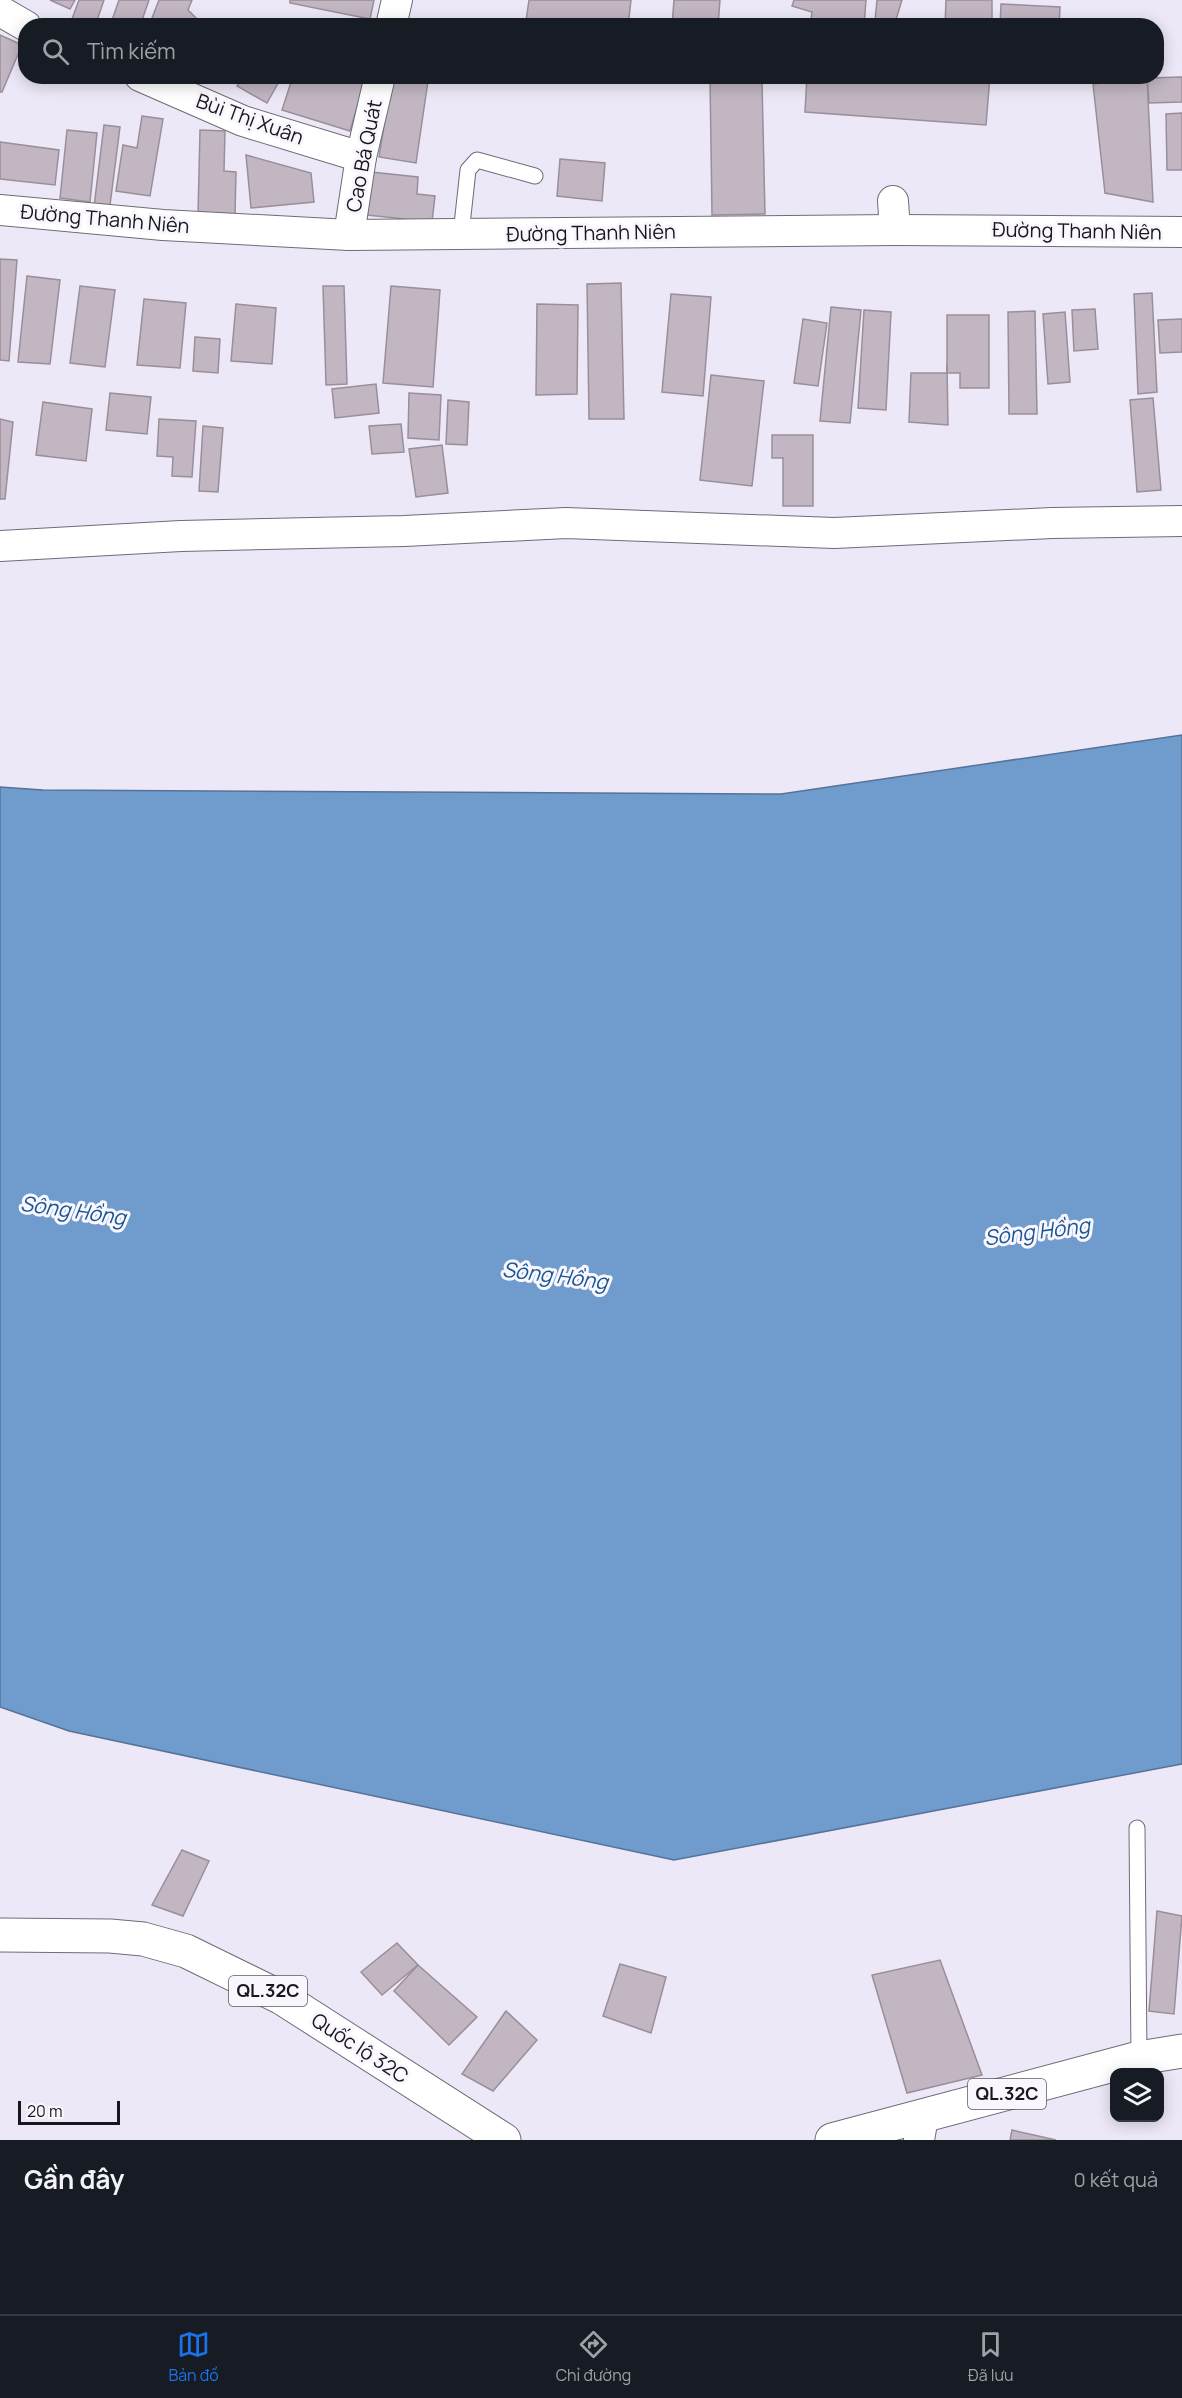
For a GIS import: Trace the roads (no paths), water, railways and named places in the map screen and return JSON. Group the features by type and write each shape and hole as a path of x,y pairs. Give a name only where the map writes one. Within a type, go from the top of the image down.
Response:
{"main road":[{"name":"Quốc lộ 32C","path":"0,1935 110,1936 143,1940 186,1951 282,1998 504,2140"},
{"name":"QL.32C","path":"832,2140 921,2128 1139,2058 1182,2051"}],"street":[{"path":"394,18 397,0"},
{"path":"0,11 18,21"},
{"name":"Bùi Thị Xuân","path":"158,84 243,121 361,157"},
{"name":"Cao Bá Quát","path":"349,235 361,157 378,84"},
{"name":"Đường Thanh Niên","path":"0,210 164,225 349,235 461,234 894,215 1182,232"},
{"path":"0,546 181,536 404,531 566,523 834,533 1182,521"}],"lane":[{"path":"461,234 468,170 477,160 535,176"},
{"path":"1137,1828 1139,2058"}],"water":[{"name":"Sông Hồng","path":"1182,735 1182,1764 674,1860 69,1731 0,1707 0,787 43,790 781,794"}]}
